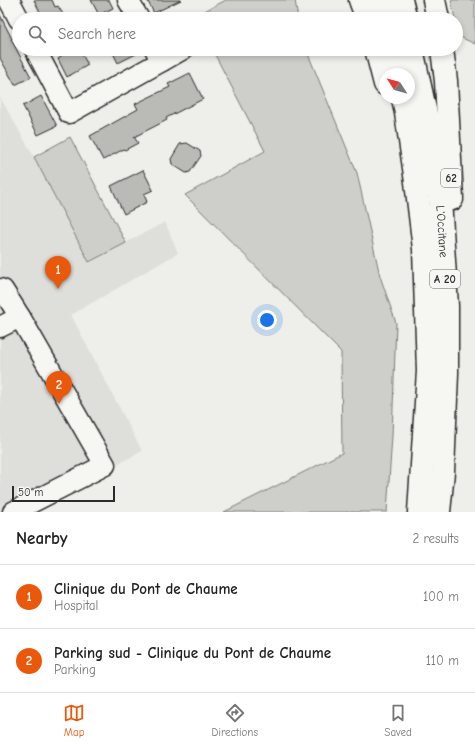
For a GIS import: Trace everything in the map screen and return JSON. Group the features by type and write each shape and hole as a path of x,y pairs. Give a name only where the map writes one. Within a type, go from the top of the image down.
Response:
{"highway":[{"path":"360,0 364,12"},
{"path":"380,0 384,12"},
{"path":"400,0 404,12"},
{"path":"434,0 437,12"},
{"path":"378,56 381,68"},
{"path":"394,56 397,68"},
{"name":"L'Occitane","path":"414,56 426,114 440,200 447,306 447,373 443,472 439,512"},
{"name":"62","path":"443,56 446,81 454,232 447,306"},
{"path":"389,104 402,172 424,249"},
{"name":"L'Occitane","path":"404,104 424,249 428,371 419,512"}],"street":[{"path":"10,0 16,12"},
{"path":"128,0 135,12"},
{"path":"39,56 69,113 117,85 158,56"},
{"path":"0,289 3,290 20,317 104,465 13,512"},
{"path":"0,327 20,317"}],"shaded area":[{"path":"226,0 295,0 297,12 203,12"},
{"path":"451,0 475,0 475,44 463,38 463,12 454,12"},
{"path":"216,56 309,56 357,173 380,276 396,323 392,436 387,512 224,512 342,453 341,352 185,195 265,151"},
{"path":"0,97 34,157 89,262 165,222 178,253 71,315 142,451 30,512 0,512"},
{"path":"70,137 126,243 89,262 34,157"}],"building":[{"path":"34,0 52,0 55,7 58,6 62,12 40,12"},
{"path":"91,0 109,0 113,8 105,12 97,12"},
{"path":"147,0 181,0 156,12 153,12"},
{"path":"0,15 12,39 12,56 20,56 31,77 15,85 0,58"},
{"path":"83,56 88,65 67,77 58,59 61,57"},
{"path":"114,56 132,56 118,63"},
{"path":"190,73 203,99 166,118 167,120 134,137 138,143 103,160 90,136 138,109 135,104 170,87 168,84"},
{"path":"41,96 57,126 38,135 23,106"},
{"path":"187,143 200,151 201,156 190,172 186,173 172,164 171,159 180,144"},
{"path":"143,170 153,190 144,194 147,202 124,214 111,186"}],"place":[{"name":"Clinique du Pont de Chaume","path":"58,289"},
{"name":"Parking sud - Clinique du Pont de Chaume","path":"59,404"}]}
